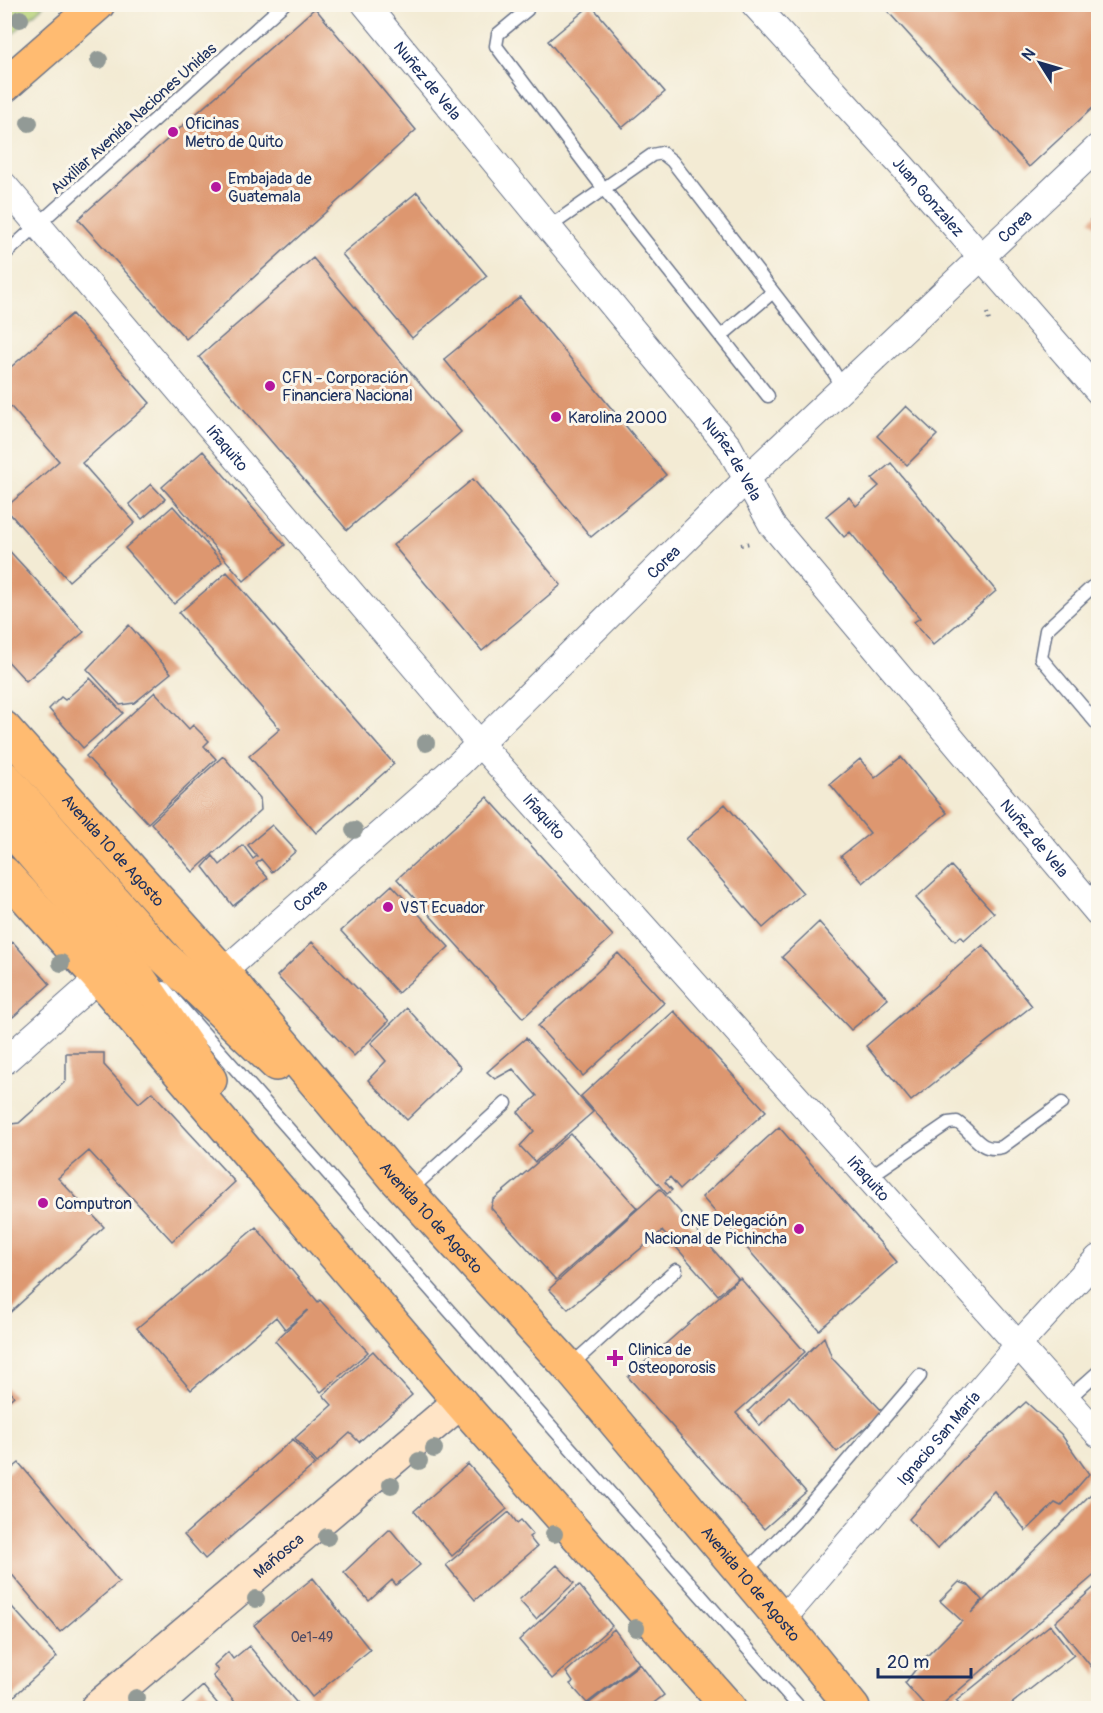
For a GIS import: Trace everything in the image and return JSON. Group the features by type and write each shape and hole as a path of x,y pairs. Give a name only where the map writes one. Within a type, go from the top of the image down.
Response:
{"main road":[{"path":"4,86 98,4"},
{"name":"Avenida 10 de Agosto","path":"4,728 223,972 402,1186 569,1367 853,1708"},
{"path":"4,777 161,954 402,1186"},
{"path":"4,821 139,978 328,1248"},
{"path":"4,873 99,978 460,1402 729,1708"}],"street":[{"name":"Nuñez de Vela","path":"365,4 729,447 772,525 1098,913"},
{"name":"Juan Gonzalez","path":"753,4 981,257 1098,391"},
{"name":"Corea","path":"223,972 459,764 747,479 1098,147"},
{"name":"Iñaquito","path":"4,185 479,743 1098,1434"},
{"path":"4,1062 99,978"},
{"name":"Ignacio San María","path":"782,1620 1019,1344 1098,1258"},
{"name":"Mañosca","path":"97,1708 460,1402"}],"lane":[{"name":"Auxiliar Avenida Naciones Unidas","path":"4,255 284,4"},
{"path":"527,10 498,34 496,46 604,189 768,396"},
{"path":"549,227 652,154 662,153 672,161 843,387"},
{"path":"721,336 773,292"},
{"path":"1098,585 1092,587 1046,630 1041,657 1098,725"},
{"path":"69,879 330,1179 568,1443 800,1708"},
{"path":"402,1186 506,1103"},
{"path":"869,1177 948,1123 957,1122 982,1147 992,1149 1002,1146 1062,1103"},
{"path":"569,1367 676,1270"},
{"path":"1068,1399 1098,1372"},
{"path":"743,1574 794,1523 920,1376"}],"path":[{"path":"987,313 989,321"}],"green space":[{"path":"5,4 44,4 44,5 5,41"}],"building":[{"path":"881,4 1098,4 1098,103 1029,167"},
{"path":"591,5 665,92 622,128 548,41"},
{"path":"315,8 416,130 186,339 78,219"},
{"path":"417,192 487,276 412,338 342,254"},
{"path":"1098,212 1098,229 1090,220"},
{"path":"313,258 461,432 347,530 199,357"},
{"name":"Karolina 2000","path":"520,297 666,475 591,537 444,359"},
{"path":"72,314 150,403 82,463 135,523 69,581 5,508 59,461 4,399 4,373"},
{"path":"906,406 937,435 907,465 877,436"},
{"path":"203,451 285,545 244,581 162,487"},
{"path":"891,463 996,591 933,645 914,622 920,618 850,532 844,537 826,516 849,497 856,506 879,486 872,479"},
{"path":"473,479 561,585 482,651 393,545"},
{"path":"151,484 165,499 142,519 129,504"},
{"path":"173,506 222,562 174,604 125,548"},
{"path":"4,545 84,632 26,681 4,657"},
{"path":"227,572 394,764 316,833 249,756 280,729 179,613"},
{"path":"129,625 171,673 134,703 120,705 87,669"},
{"path":"90,678 123,713 83,748 49,709 61,697 65,700"},
{"path":"155,692 189,729 193,725 209,741 204,746 216,759 148,823 86,756"},
{"path":"223,756 260,798 261,810 193,872 151,823"},
{"path":"901,757 947,813 863,883 841,856 870,833 830,784 860,759 875,778"},
{"path":"487,797 613,936 523,1018 397,879"},
{"path":"725,804 803,893 763,928 686,839"},
{"path":"272,825 296,851 272,872 261,859 256,864 268,878 233,906 203,867 213,856 220,865 243,845 253,859 257,856 248,845"},
{"path":"951,866 994,913 964,940 961,936 955,941 916,898"},
{"path":"392,885 449,947 398,993 341,931"},
{"path":"819,922 888,999 851,1030 782,957"},
{"path":"13,942 50,984 13,1017 4,1007 4,950"},
{"path":"312,942 389,1021 354,1056 277,976"},
{"path":"983,945 1032,1006 911,1101 866,1046"},
{"path":"618,953 664,1003 583,1076 538,1026"},
{"path":"407,1008 461,1068 407,1120 368,1080 386,1061 371,1043"},
{"path":"674,1011 766,1111 680,1189 670,1177 665,1182 672,1190 667,1194 581,1096"},
{"path":"526,1038 593,1112 535,1162 520,1146 534,1131 518,1112 537,1096 513,1069 495,1079 487,1072"},
{"name":"Computron","path":"66,1053 104,1053 104,1065 139,1103 152,1092 235,1182 172,1241 89,1151 58,1178 104,1227 4,1318 4,1130 11,1124 19,1123 66,1081"},
{"name":"CNE Delegación Nacional de Pichincha","path":"779,1127 897,1262 819,1330 702,1197"},
{"path":"571,1134 637,1208 556,1280 491,1208 493,1200"},
{"path":"660,1189 738,1278 718,1295 662,1231 568,1309 549,1289"},
{"path":"256,1227 318,1302 320,1300 368,1352 321,1392 275,1341 308,1310 285,1329 276,1317 191,1390 137,1328"},
{"path":"740,1278 805,1352 736,1413 806,1492 764,1529 628,1377"},
{"path":"824,1337 832,1358 883,1412 837,1452 789,1396 760,1426 748,1411"},
{"path":"373,1351 412,1395 359,1442 350,1433 317,1463 295,1438 332,1405 323,1395"},
{"path":"4,1385 14,1396 4,1405"},
{"path":"1026,1402 1061,1434 1089,1474 1061,1506 1055,1503 1026,1531 994,1491 937,1549 909,1519 962,1460"},
{"path":"293,1439 315,1464 205,1559 184,1535"},
{"path":"19,1463 119,1582 60,1632 4,1565 4,1475"},
{"path":"468,1464 507,1509 452,1556 414,1511"},
{"path":"1098,1487 1098,1572 938,1708 927,1708 905,1683 923,1660 962,1621 940,1601 959,1582 968,1585 982,1600 971,1613"},
{"path":"509,1512 517,1523 521,1520 533,1534 529,1537 537,1547 475,1600 446,1565"},
{"path":"390,1529 420,1565 396,1585 392,1580 369,1601 344,1572"},
{"path":"557,1565 574,1583 536,1619 519,1600"},
{"path":"313,1578 370,1650 312,1697 254,1625"},
{"path":"1098,1584 1098,1675 1055,1622"},
{"path":"579,1585 612,1626 552,1679 519,1640"},
{"path":"4,1598 57,1657 11,1699 4,1692"},
{"path":"1050,1625 1074,1655 1006,1708 963,1708 956,1701"},
{"path":"614,1629 639,1663 587,1703 570,1684 573,1682 566,1672"},
{"path":"249,1646 301,1708 240,1708 213,1676 218,1671 214,1665 228,1652 233,1659"},
{"path":"640,1664 664,1695 647,1708 583,1708"},
{"path":"203,1686 221,1708 178,1708"}],"place":[{"name":"Oficinas Metro de Quito","path":"173,132"},
{"name":"Embajada de Guatemala","path":"216,187"},
{"name":"CFN - Corporación Financiera Nacional","path":"270,386"},
{"name":"Karolina 2000","path":"556,417"},
{"name":"VST Ecuador","path":"388,907"},
{"name":"Computron","path":"43,1203"},
{"name":"CNE Delegación Nacional de Pichincha","path":"799,1229"},
{"name":"Clinica de Osteoporosis","path":"615,1358"}]}
